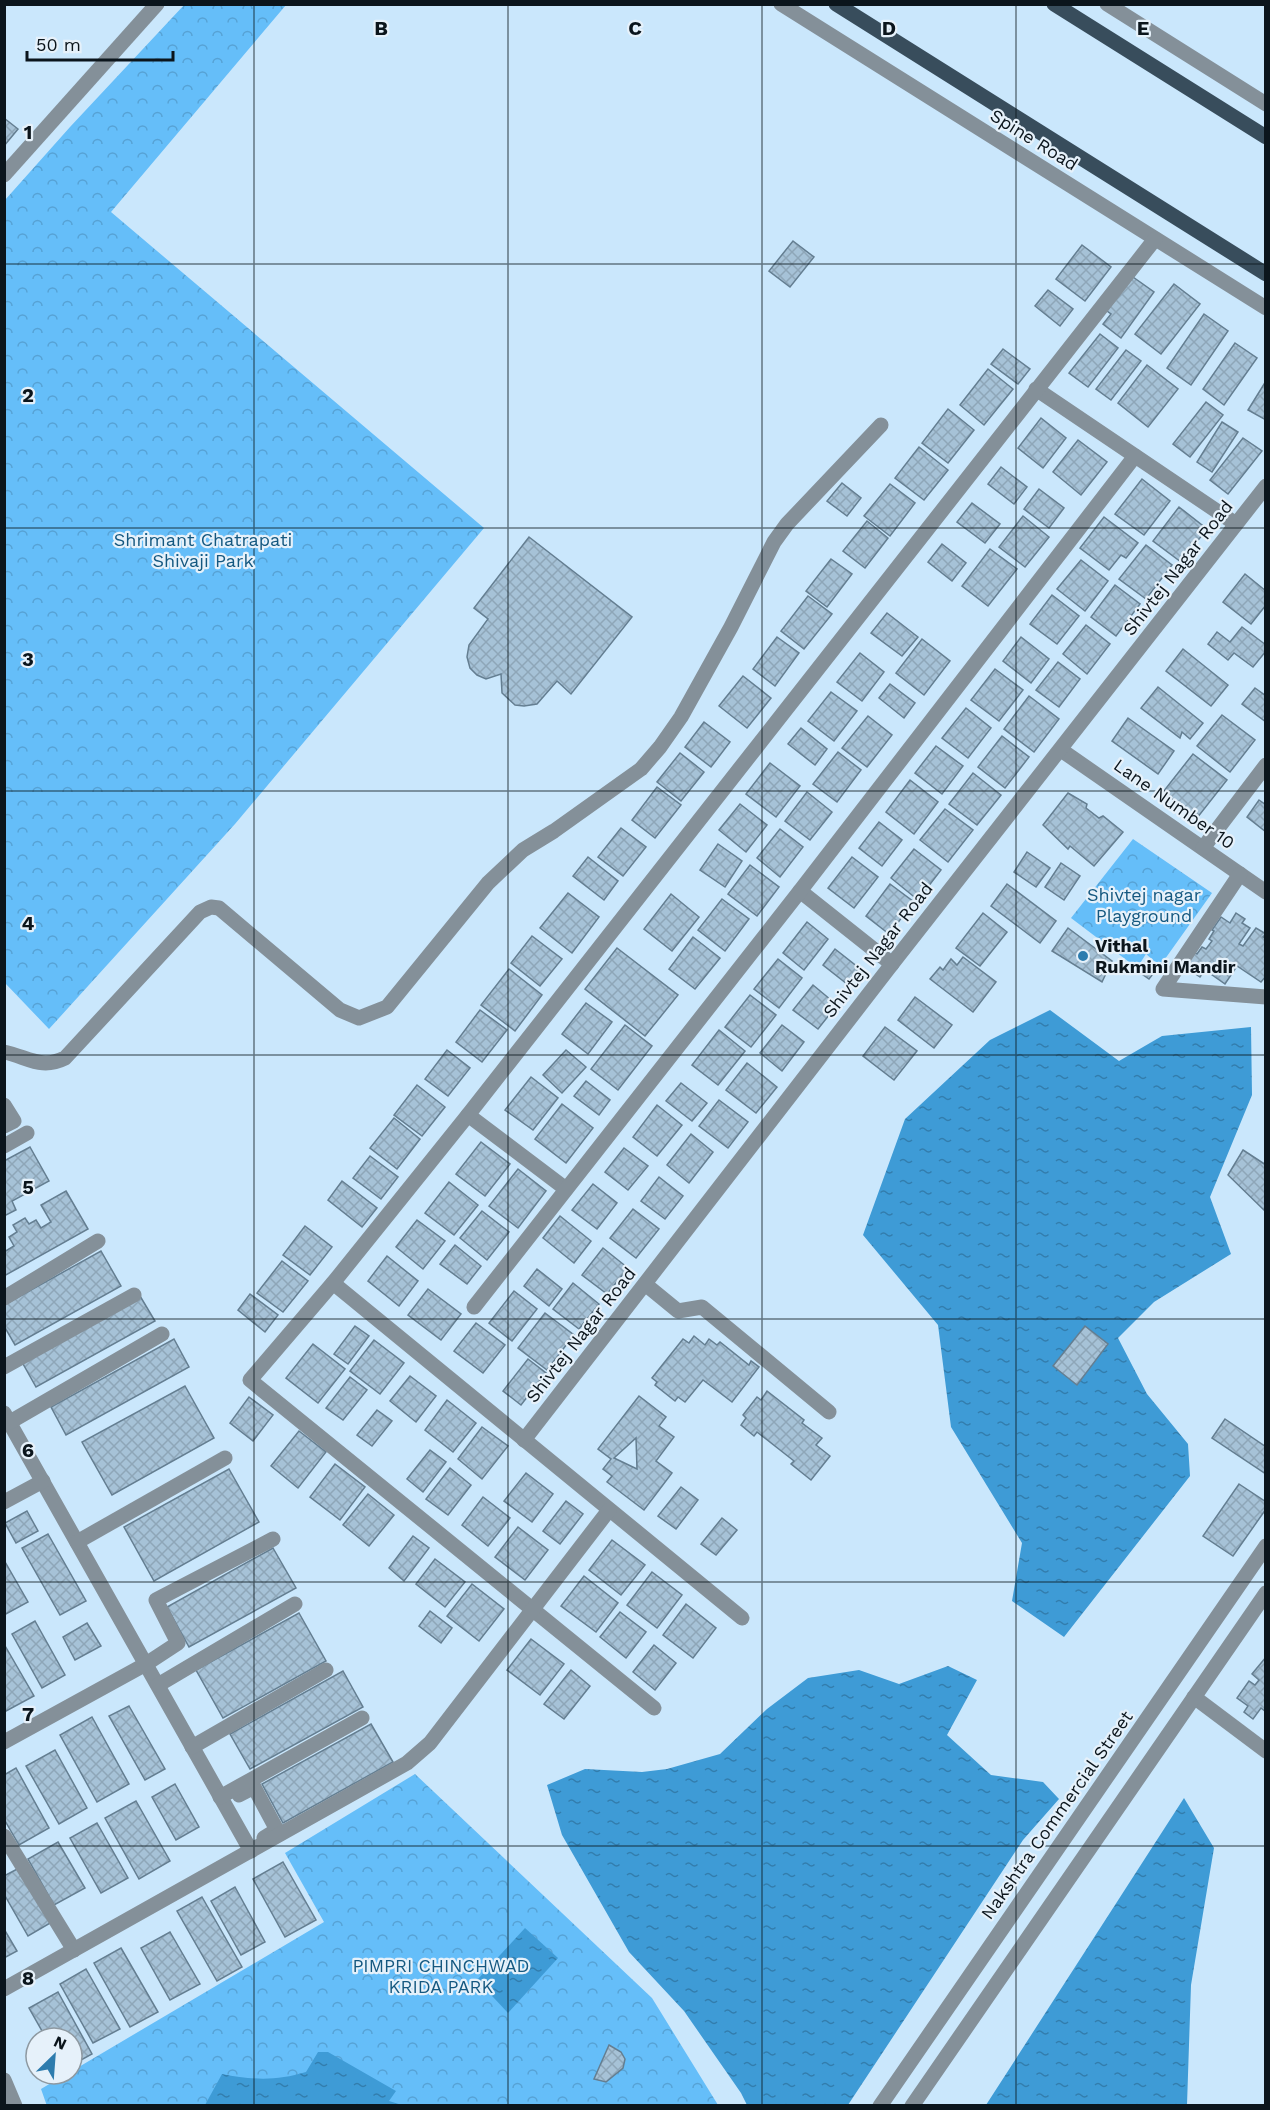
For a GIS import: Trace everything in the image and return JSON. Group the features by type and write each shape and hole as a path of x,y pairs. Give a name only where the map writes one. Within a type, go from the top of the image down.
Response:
{"main road":[{"name":"Spine Road","path":"836,4 1266,274"},
{"path":"1054,4 1266,137"}],"street":[{"path":"4,176 157,4"},
{"name":"Spine Road","path":"781,4 1266,309"},
{"path":"1107,4 1266,104"},
{"path":"654,1708 250,1380 333,1283 468,1115 1155,239"},
{"path":"1036,389 1236,524"},
{"path":"4,1052 42,1064 54,1064 65,1058 200,912 211,907 219,908 340,1010 359,1018 387,1007 488,884 523,850 554,831 641,769 660,747 681,717 731,627 774,542 787,524 881,425"},
{"path":"474,1307 800,891 1135,456"},
{"name":"Shivtej Nagar Road","path":"524,1440 1266,486"},
{"name":"Lane Number 10","path":"1061,750 1266,892"},
{"path":"1203,848 1266,765"},
{"path":"1240,874 1163,989 1266,997"},
{"path":"800,891 892,964"},
{"path":"4,1105 14,1121 4,1126"},
{"path":"468,1115 566,1189"},
{"path":"4,1146 27,1133"},
{"path":"4,1298 99,1241"},
{"path":"333,1283 742,1618"},
{"path":"645,1284 678,1311 702,1307 829,1413"},
{"path":"4,1367 134,1295"},
{"path":"162,1334 7,1417 250,1849"},
{"path":"77,1542 225,1458"},
{"path":"4,1503 43,1481"},
{"path":"4,1989 407,1763 430,1743 609,1510"},
{"path":"4,1742 146,1664 178,1643 156,1600 273,1539"},
{"name":"Nakshtra Commercial Street","path":"880,2106 1266,1546"},
{"path":"912,2106 1266,1593"},
{"path":"158,1685 295,1604"},
{"path":"192,1747 326,1670"},
{"path":"1194,1696 1266,1751"},
{"path":"361,1723 254,1787 222,1800 361,1723"},
{"path":"250,1849 277,1830 254,1787"},
{"path":"4,1836 74,1950"}],"green space":[{"name":"Shrimant Chatrapati Shivaji Park","path":"185,4 286,5 111,212 484,528 235,824 49,1029 5,983 5,200"},
{"name":"Shivtej nagar Playground","path":"1133,839 1212,893 1160,966 1146,954 1137,968 1071,918"},
{"name":"PIMPRI CHINCHWAD KRIDA PARK","path":"415,1774 652,1998 718,2105 47,2106 41,2089 46,2086 84,2086 84,2064 324,1922 285,1853"}],"water":[{"path":"1050,1010 1119,1061 1162,1036 1251,1027 1252,1095 1210,1197 1231,1254 1154,1302 1118,1338 1147,1394 1188,1444 1190,1476 1064,1637 1012,1601 1022,1543 951,1427 938,1325 863,1235 905,1119 990,1040"},
{"path":"948,1666 977,1680 947,1735 991,1775 1043,1782 1059,1799 1023,1840 848,2105 747,2105 684,2011 629,1952 562,1835 547,1785 585,1769 642,1772 667,1769 720,1754 767,1709 808,1678 859,1670 899,1684"},
{"path":"1184,1798 1214,1848 1191,1985 1187,2105 986,2105"},
{"path":"525,1928 558,1958 508,2013 477,1980"},
{"path":"318,2052 328,2052 396,2091 389,2101 402,2105 205,2105 222,2074 264,2079 295,2075 306,2072"}],"building":[{"path":"4,118 18,129 4,146"},
{"path":"793,241 814,257 790,287 769,271"},
{"path":"1082,245 1111,267 1085,301 1056,279"},
{"path":"1133,277 1154,292 1121,338 1103,324 1111,314 1104,309"},
{"path":"1174,284 1200,304 1161,354 1135,334"},
{"path":"1048,290 1073,309 1060,326 1035,306"},
{"path":"1204,314 1228,331 1191,385 1167,368"},
{"path":"1100,334 1118,348 1088,387 1069,373"},
{"path":"1235,343 1257,358 1224,405 1203,389"},
{"path":"1003,349 1030,369 1018,384 991,364"},
{"path":"1126,350 1141,361 1111,400 1096,389"},
{"path":"1147,365 1178,389 1148,427 1118,403"},
{"path":"988,369 1013,389 984,425 960,405"},
{"path":"1266,381 1266,420 1248,410"},
{"path":"1206,402 1223,415 1190,457 1173,444"},
{"path":"948,409 974,430 948,463 922,443"},
{"path":"1041,418 1066,438 1043,468 1018,448"},
{"path":"1222,422 1238,432 1212,472 1197,462"},
{"path":"1243,438 1262,451 1228,494 1210,480"},
{"path":"1078,440 1107,462 1081,495 1053,472"},
{"path":"919,447 948,470 924,500 895,478"},
{"path":"1001,467 1027,487 1014,504 988,484"},
{"path":"1142,479 1170,501 1144,535 1115,514"},
{"path":"842,483 861,498 847,516 827,501"},
{"path":"890,484 915,503 890,536 864,516"},
{"path":"1039,489 1064,508 1049,528 1024,509"},
{"path":"972,503 1000,524 985,543 957,522"},
{"path":"1179,507 1207,529 1181,562 1153,541"},
{"path":"1023,516 1049,537 1025,567 999,547"},
{"path":"1104,517 1138,543 1126,558 1121,555 1109,570 1080,548"},
{"path":"867,521 888,538 865,568 843,551"},
{"path":"529,537 632,617 571,694 557,681 537,704 524,706 515,705 502,693 501,674 486,679 477,675 470,668 467,657 469,645 488,619 474,608"},
{"path":"942,544 966,563 952,581 928,562"},
{"path":"1146,545 1172,565 1146,599 1119,579"},
{"path":"990,549 1017,569 988,606 962,586"},
{"path":"831,559 852,574 827,607 806,591"},
{"path":"1081,560 1108,581 1085,611 1057,589"},
{"path":"1245,574 1266,591 1266,605 1251,624 1223,602"},
{"path":"1115,585 1140,604 1116,636 1091,617"},
{"path":"1052,595 1079,616 1057,644 1030,624"},
{"path":"808,596 832,614 804,649 781,631"},
{"path":"887,613 918,637 902,656 871,633"},
{"path":"1086,625 1110,644 1087,674 1063,654"},
{"path":"1242,627 1266,645 1266,651 1253,667 1234,653 1228,660 1208,644 1217,632 1230,642"},
{"path":"777,637 799,653 775,686 753,669"},
{"path":"1021,637 1049,659 1031,683 1003,661"},
{"path":"922,639 950,661 924,695 896,673"},
{"path":"1183,649 1228,685 1211,706 1166,671"},
{"path":"860,653 884,672 862,701 837,682"},
{"path":"1058,662 1080,679 1059,707 1036,690"},
{"path":"995,669 1023,690 999,721 971,700"},
{"path":"743,676 771,698 747,728 719,706"},
{"path":"890,684 915,703 904,718 879,698"},
{"path":"1158,687 1203,723 1190,739 1182,732 1180,738 1141,708"},
{"path":"1255,688 1266,696 1266,722 1242,704"},
{"path":"831,692 857,711 834,741 808,721"},
{"path":"1029,696 1059,719 1034,752 1004,729"},
{"path":"966,708 991,728 968,758 942,738"},
{"path":"1222,715 1255,740 1230,772 1197,746"},
{"path":"868,716 892,735 867,767 842,748"},
{"path":"1128,718 1174,751 1158,774 1112,741"},
{"path":"704,722 730,742 711,767 685,747"},
{"path":"801,728 827,749 815,765 788,744"},
{"path":"1002,736 1029,757 1005,788 978,767"},
{"path":"936,746 963,766 942,794 915,773"},
{"path":"838,752 861,770 837,802 813,784"},
{"path":"680,753 704,772 681,801 657,782"},
{"path":"1193,754 1227,780 1197,818 1163,792"},
{"path":"770,763 800,786 776,817 746,794"},
{"path":"973,773 1001,795 977,825 949,804"},
{"path":"910,780 938,802 914,834 886,812"},
{"path":"657,787 681,805 655,838 632,820"},
{"path":"807,792 832,812 810,840 785,821"},
{"path":"1068,793 1087,804 1086,808 1099,818 1103,816 1123,832 1094,866 1070,846 1068,849 1043,825"},
{"path":"1259,800 1266,805 1266,832 1247,817"},
{"path":"740,804 767,825 746,852 719,830"},
{"path":"945,809 973,830 948,862 920,840"},
{"path":"879,822 902,840 882,866 859,848"},
{"path":"621,828 646,847 623,876 598,857"},
{"path":"780,829 803,847 780,877 757,858"},
{"path":"718,844 742,861 725,887 700,870"},
{"path":"914,849 941,870 918,900 891,878"},
{"path":"1027,852 1050,868 1036,887 1014,872"},
{"path":"588,857 618,881 604,900 573,876"},
{"path":"852,857 878,877 854,908 828,888"},
{"path":"1061,863 1080,876 1064,900 1045,887"},
{"path":"750,865 779,887 757,916 728,894"},
{"path":"890,884 914,902 889,934 866,916"},
{"path":"1007,884 1056,921 1040,943 991,906"},
{"path":"568,893 599,917 572,953 540,928"},
{"path":"671,894 699,917 672,951 644,929"},
{"path":"722,899 749,919 725,951 698,930"},
{"path":"983,913 1007,932 980,966 956,948"},
{"path":"1236,913 1245,919 1242,923 1250,928 1239,944 1243,946 1256,928 1266,934 1263,937 1266,939 1266,976 1261,982 1237,966 1225,984 1205,970 1200,977 1184,966 1194,952 1197,954 1202,947 1206,949 1212,941 1209,939 1214,931 1212,930 1221,917 1230,923"},
{"path":"807,922 828,939 804,970 783,953"},
{"name":"Vithal Rukmini Mandir","path":"1068,928 1112,961 1102,982 1052,951"},
{"path":"532,936 562,959 540,986 511,963"},
{"path":"693,937 720,958 695,989 669,969"},
{"path":"617,948 678,995 645,1036 585,989"},
{"path":"835,949 859,968 847,984 823,965"},
{"path":"963,957 996,982 973,1012 930,979 940,967 943,970 951,959 957,965"},
{"path":"778,959 802,978 779,1008 754,989"},
{"path":"1145,963 1156,970 1149,979 1139,972"},
{"path":"509,969 542,995 515,1031 481,1005"},
{"path":"813,985 837,1005 818,1029 793,1010"},
{"path":"750,995 776,1015 751,1047 725,1027"},
{"path":"915,997 952,1025 934,1048 898,1020"},
{"path":"586,1003 612,1022 588,1054 562,1034"},
{"path":"480,1010 507,1030 482,1062 456,1042"},
{"path":"625,1025 652,1046 618,1090 591,1069"},
{"path":"782,1025 804,1042 782,1071 760,1053"},
{"path":"885,1027 917,1051 894,1080 863,1056"},
{"path":"719,1030 745,1051 718,1085 692,1065"},
{"path":"447,1050 470,1068 448,1096 425,1079"},
{"path":"566,1050 586,1067 562,1093 543,1075"},
{"path":"747,1063 777,1087 756,1113 726,1090"},
{"path":"531,1077 558,1098 533,1130 505,1110"},
{"path":"586,1081 610,1100 599,1115 574,1096"},
{"path":"681,1083 707,1103 692,1121 666,1101"},
{"path":"417,1085 445,1107 422,1136 394,1115"},
{"path":"719,1100 748,1122 728,1148 699,1126"},
{"path":"562,1104 593,1128 566,1163 535,1139"},
{"path":"657,1105 682,1125 657,1156 633,1137"},
{"path":"394,1118 420,1139 397,1169 370,1148"},
{"path":"691,1134 713,1152 689,1183 667,1165"},
{"path":"481,1142 510,1164 485,1196 456,1174"},
{"path":"30,1147 49,1181 12,1201 16,1210 4,1216 4,1161"},
{"path":"624,1148 648,1166 628,1190 605,1172"},
{"path":"1243,1150 1266,1165 1266,1212 1228,1175"},
{"path":"370,1156 398,1177 381,1199 353,1178"},
{"path":"518,1169 546,1191 518,1228 489,1206"},
{"path":"659,1177 683,1196 665,1219 641,1201"},
{"path":"342,1181 377,1208 362,1227 328,1200"},
{"path":"449,1182 478,1205 454,1235 425,1213"},
{"path":"593,1184 617,1203 597,1229 572,1210"},
{"path":"66,1191 88,1229 4,1276 4,1252 14,1246 9,1237 17,1232 13,1225 25,1218 29,1224 36,1220 41,1228 51,1222 41,1205"},
{"path":"633,1209 659,1229 636,1258 610,1238"},
{"path":"482,1211 509,1232 487,1260 460,1238"},
{"path":"560,1216 591,1241 574,1263 543,1238"},
{"path":"417,1220 445,1241 423,1269 396,1247"},
{"path":"305,1226 332,1247 310,1275 283,1255"},
{"path":"455,1245 481,1266 467,1284 440,1264"},
{"path":"603,1248 628,1268 607,1294 582,1275"},
{"path":"101,1251 121,1286 15,1345 4,1326 4,1305"},
{"path":"387,1256 418,1281 399,1306 368,1281"},
{"path":"282,1261 308,1281 283,1312 257,1293"},
{"path":"537,1269 562,1289 549,1306 524,1286"},
{"path":"573,1283 599,1304 579,1329 553,1309"},
{"path":"428,1289 461,1314 441,1340 408,1315"},
{"path":"514,1291 537,1309 512,1341 489,1323"},
{"path":"250,1294 278,1315 265,1332 238,1310"},
{"path":"140,1296 155,1321 36,1387 22,1362"},
{"path":"545,1313 574,1335 547,1370 518,1348"},
{"path":"476,1323 505,1345 483,1373 454,1351"},
{"path":"355,1326 369,1336 348,1364 334,1354"},
{"path":"1085,1326 1108,1344 1077,1385 1053,1366"},
{"path":"694,1336 705,1345 709,1339 717,1345 720,1342 749,1365 751,1361 759,1367 732,1402 703,1380 685,1402 678,1397 675,1401 655,1385 657,1382 652,1378 683,1339 689,1343"},
{"path":"174,1339 189,1367 66,1435 51,1407"},
{"path":"374,1340 404,1363 380,1394 350,1371"},
{"path":"313,1344 345,1369 318,1403 286,1378"},
{"path":"528,1359 546,1373 521,1405 503,1391"},
{"path":"410,1376 436,1396 416,1422 390,1401"},
{"path":"350,1377 367,1390 343,1420 326,1408"},
{"path":"185,1386 214,1438 112,1495 82,1442"},
{"path":"767,1391 804,1420 802,1423 822,1438 816,1445 830,1456 811,1480 791,1464 794,1461 757,1432 754,1436 741,1425 746,1418 743,1415 757,1397 761,1400"},
{"path":"639,1396 666,1417 659,1426 674,1437 656,1461 672,1473 644,1510 607,1482 612,1476 603,1469 611,1459 598,1449","holes":["636,1438 637,1469 614,1458"]},
{"path":"249,1397 273,1415 253,1441 230,1423"},
{"path":"447,1400 476,1423 453,1452 425,1430"},
{"path":"377,1410 392,1421 372,1446 357,1435"},
{"path":"1225,1419 1266,1447 1266,1474 1212,1438"},
{"path":"482,1427 508,1446 482,1479 458,1459"},
{"path":"299,1431 326,1452 298,1488 271,1466"},
{"path":"430,1450 446,1462 423,1492 407,1479"},
{"path":"335,1464 365,1487 340,1520 310,1497"},
{"path":"450,1468 471,1485 448,1515 426,1499"},
{"path":"229,1469 259,1522 154,1581 124,1527"},
{"path":"526,1473 553,1494 532,1522 504,1501"},
{"path":"1239,1484 1266,1502 1266,1509 1233,1556 1203,1536"},
{"path":"681,1487 698,1500 676,1529 658,1516"},
{"path":"368,1494 394,1515 369,1546 343,1525"},
{"path":"483,1497 510,1518 488,1546 462,1525"},
{"path":"566,1501 583,1514 560,1544 543,1531"},
{"path":"27,1511 38,1531 16,1543 5,1523"},
{"path":"722,1518 737,1530 716,1555 701,1544"},
{"path":"518,1527 548,1550 525,1580 495,1557"},
{"path":"48,1534 86,1601 60,1615 22,1548"},
{"path":"413,1536 429,1548 404,1581 389,1568"},
{"path":"612,1540 645,1565 621,1595 589,1570"},
{"path":"273,1548 296,1588 189,1647 167,1607"},
{"path":"435,1559 465,1582 445,1607 416,1584"},
{"path":"4,1560 28,1602 4,1615"},
{"path":"652,1572 682,1595 657,1628 627,1605"},
{"path":"584,1576 618,1603 596,1632 561,1606"},
{"path":"472,1584 504,1609 479,1641 447,1616"},
{"path":"686,1604 716,1628 693,1658 663,1635"},
{"path":"430,1611 452,1628 441,1643 419,1626"},
{"path":"620,1612 646,1632 626,1658 600,1637"},
{"path":"299,1613 326,1661 223,1718 196,1670"},
{"path":"35,1621 65,1675 42,1688 12,1634"},
{"path":"87,1623 101,1646 75,1660 63,1637"},
{"path":"531,1639 564,1664 540,1695 507,1670"},
{"path":"4,1644 34,1696 6,1711 4,1709"},
{"path":"654,1645 676,1663 655,1690 633,1672"},
{"path":"1266,1657 1266,1712 1261,1708 1253,1719 1244,1712 1248,1706 1237,1698 1249,1681 1255,1685 1259,1680 1252,1674"},
{"path":"571,1670 590,1686 564,1719 544,1704"},
{"path":"343,1671 363,1707 250,1769 230,1734"},
{"path":"129,1706 165,1769 145,1780 109,1716"},
{"path":"92,1717 129,1784 97,1802 60,1735"},
{"path":"371,1724 393,1762 283,1823 262,1784"},
{"path":"55,1750 87,1808 59,1824 26,1766"},
{"path":"16,1768 49,1828 19,1845 4,1819 4,1775"},
{"path":"175,1784 199,1827 176,1840 152,1797"},
{"path":"136,1801 170,1861 139,1879 105,1818"},
{"path":"97,1823 128,1878 101,1893 70,1838"},
{"path":"58,1842 85,1888 54,1905 28,1859"},
{"path":"283,1862 316,1920 285,1937 253,1879"},
{"path":"21,1867 52,1922 28,1936 4,1894 4,1876"},
{"path":"235,1887 265,1942 241,1955 211,1901"},
{"path":"202,1897 242,1967 217,1981 177,1911"},
{"path":"4,1929 17,1951 4,1958"},
{"path":"170,1932 200,1984 170,2000 141,1948"},
{"path":"121,1948 158,2012 130,2027 94,1963"},
{"path":"86,1969 120,2029 93,2043 60,1984"},
{"path":"58,1992 77,2026 39,2026 29,2008"},
{"path":"84,2039 92,2054 84,2058"},
{"path":"609,2045 621,2052 625,2059 623,2068 606,2082 594,2079"}],"place":[{"name":"Vithal Rukmini Mandir","path":"1083,956"}]}
